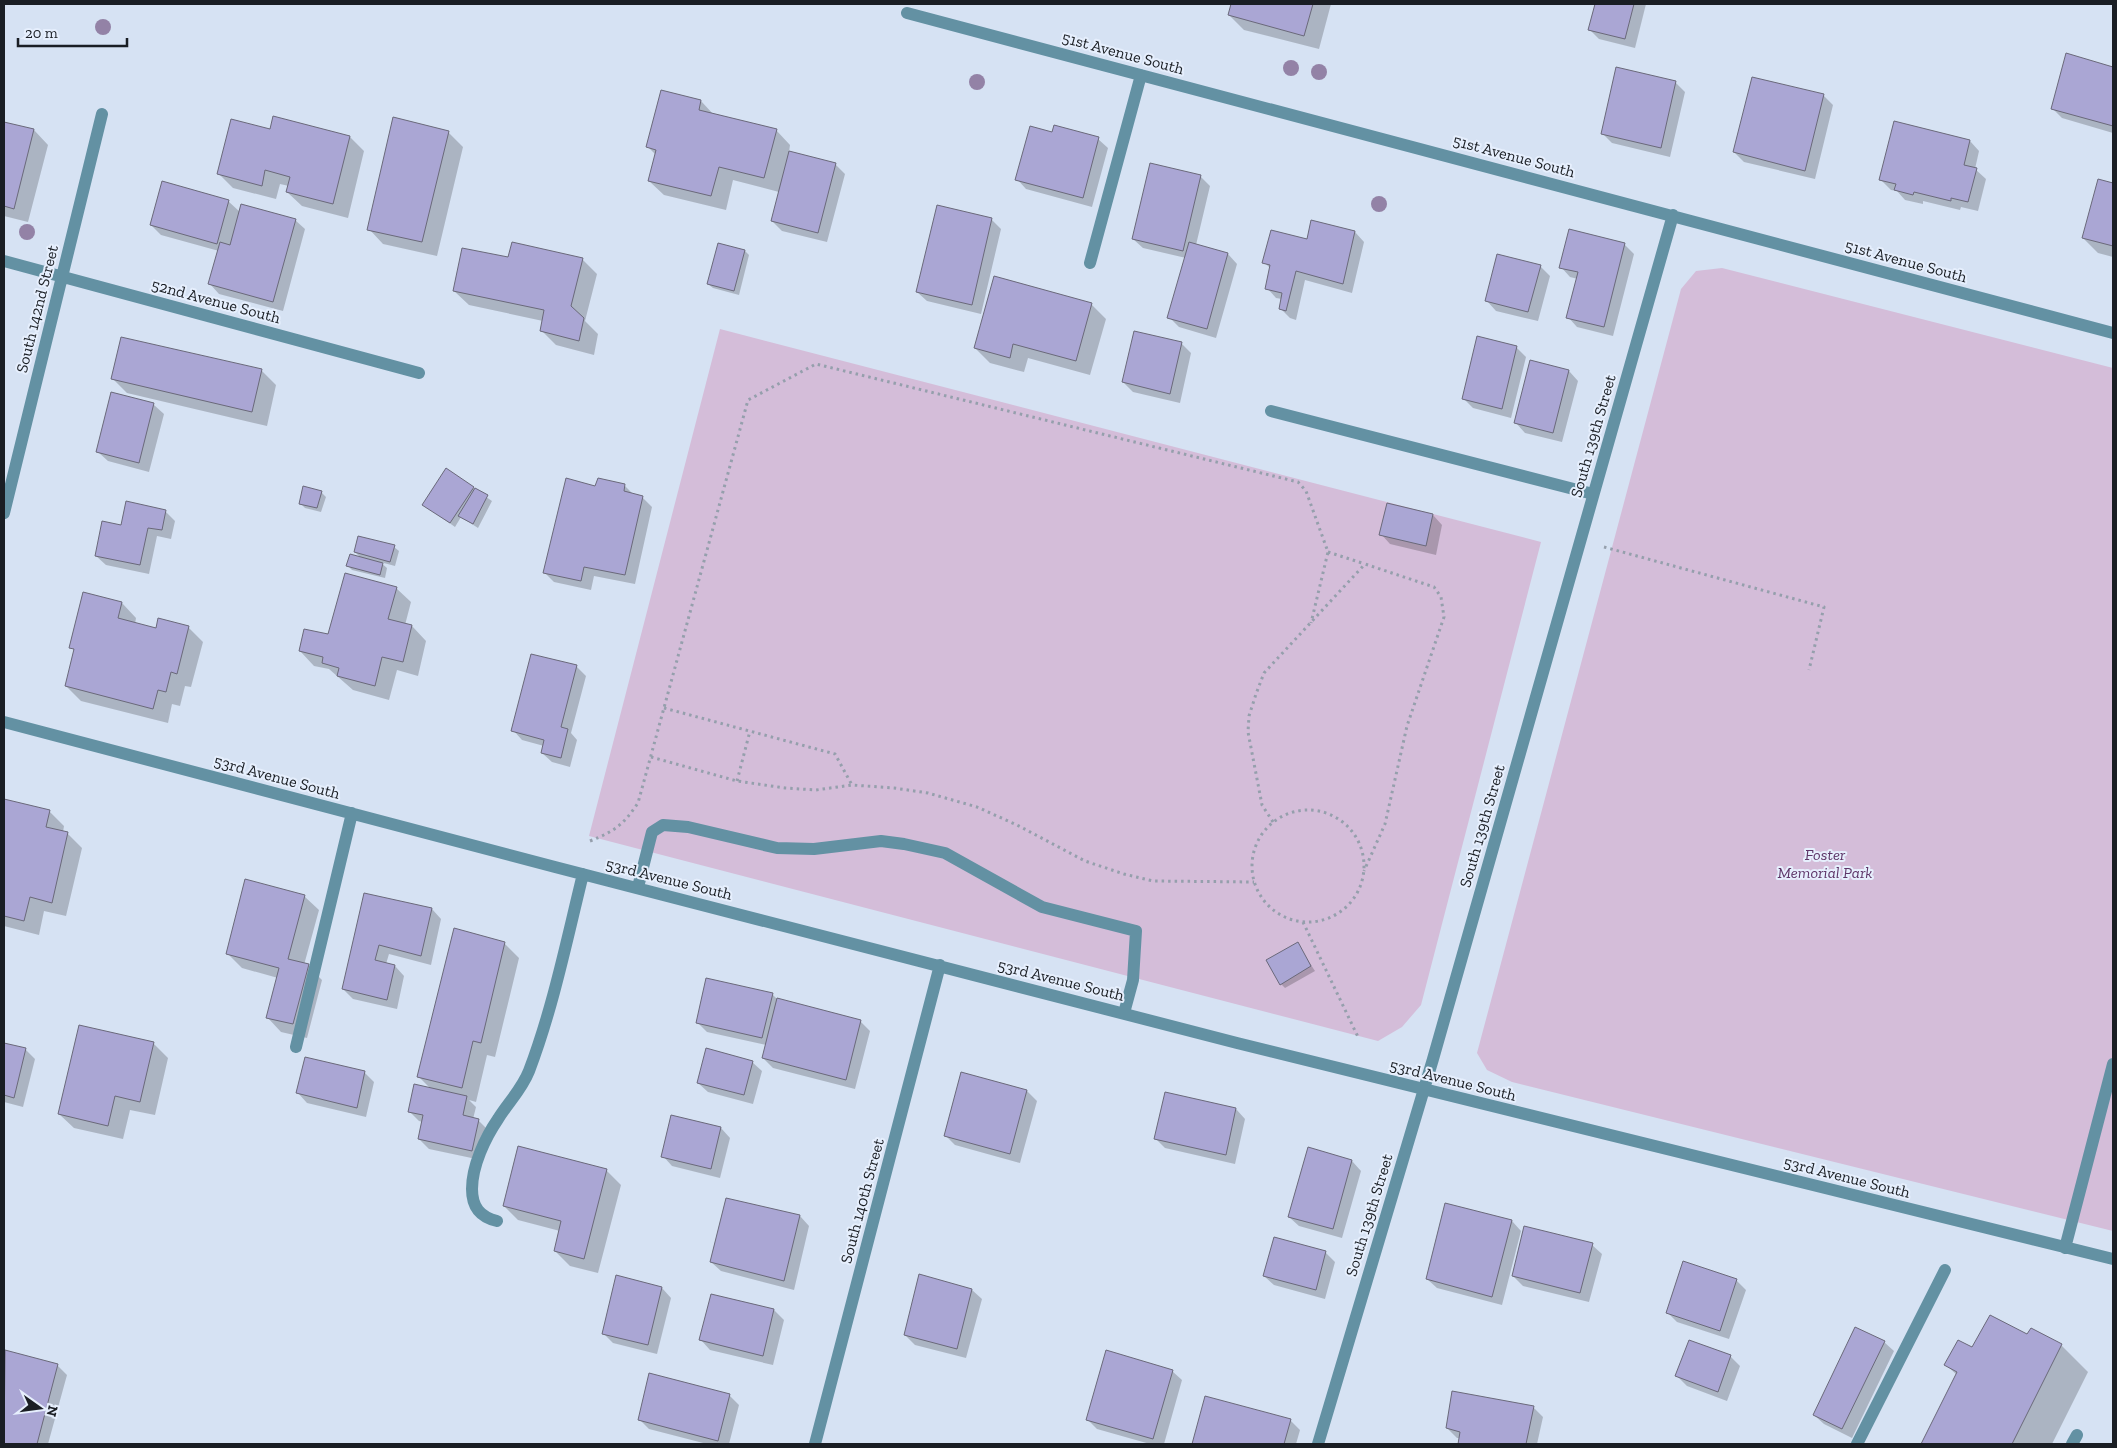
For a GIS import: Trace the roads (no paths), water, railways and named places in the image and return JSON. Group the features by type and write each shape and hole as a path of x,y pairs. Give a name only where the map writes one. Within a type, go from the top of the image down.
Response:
{"street":[{"name":"51st Avenue South","path":"907,13 2113,333"},
{"path":"1090,263 1141,75"},
{"name":"South 142nd Street","path":"4,513 102,114"},
{"name":"South 139th Street","path":"1318,1444 1424,1090 1673,215"},
{"name":"52nd Avenue South","path":"4,261 419,373"},
{"path":"1271,411 1593,494"},
{"name":"53rd Avenue South","path":"4,722 583,874 1424,1090 2113,1259"},
{"path":"296,1047 352,813"},
{"path":"638,887 652,832 663,826 688,828 777,848 814,849 881,841 945,853 1042,907 1136,931 1133,980 1124,1013"},
{"path":"497,1221 485,1218 478,1212 473,1201 472,1188 478,1162 498,1118 528,1073 547,1011 583,874"},
{"name":"South 140th Street","path":"815,1444 940,965"},
{"path":"2065,1248 2113,1064"},
{"path":"1857,1444 1944,1270"}],"park label":[{"name":"Foster Memorial Park","path":"1825,863"}]}
